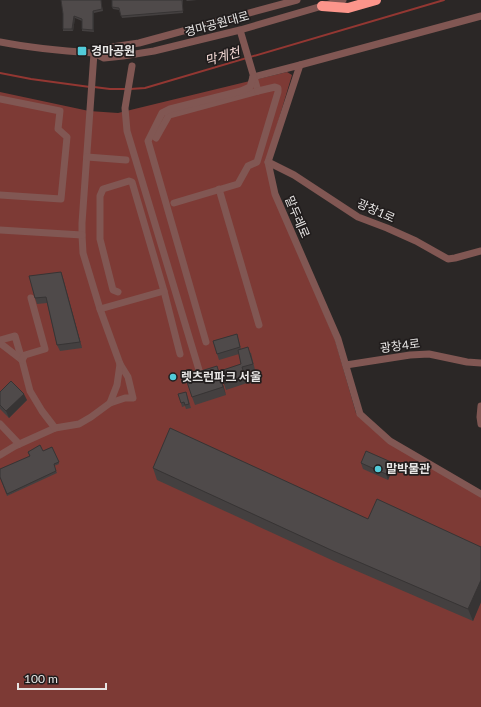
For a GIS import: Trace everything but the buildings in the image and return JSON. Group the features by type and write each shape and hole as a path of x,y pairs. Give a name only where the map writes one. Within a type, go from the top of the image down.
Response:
{"highway":[{"path":"322,6 348,8 376,0"}],"street":[{"name":"경마공원대로","path":"94,53 105,48 154,39 297,0"},
{"name":"경마공원대로","path":"0,42 94,53 104,58 139,54 240,30 343,0"},
{"path":"253,74 300,65 481,16"},
{"path":"240,30 258,91"},
{"path":"0,455 19,444 55,428 79,424 110,404 125,398 133,398 128,377 120,364 100,310 83,253 82,235 94,53"},
{"path":"268,162 300,65"},
{"path":"132,66 126,108 127,131 202,380"},
{"path":"206,342 148,141 162,113 170,109 250,87 253,74"},
{"path":"156,138 169,115 258,91 275,87 278,88 258,162 248,166 238,184 174,202"},
{"path":"0,99 60,111 58,129 66,137 61,199 0,195"},
{"path":"87,157 126,160"},
{"name":"광창1로","path":"268,162 294,175 358,217 409,238 448,259 481,251"},
{"name":"말두레로","path":"268,162 275,194 338,339 360,414 390,441 481,494"},
{"path":"118,292 113,290 100,239 100,196 103,189 129,181 132,182 164,291 180,354"},
{"path":"219,189 260,325"},
{"path":"0,230 82,235"},
{"path":"100,310 164,291"},
{"path":"22,360 25,355 45,349 31,298"},
{"path":"22,360 0,342 15,336 22,360 30,391 42,411 55,428"},
{"name":"광창4로","path":"346,365 429,354 467,362 481,363"},
{"path":"110,404 117,386 120,364"},
{"path":"481,406 481,424"},
{"path":"0,424 19,444"}],"shaded area":[{"name":"렛츠런파크 서울","path":"287,72 292,75 266,162 274,196 335,340 356,413 371,428 481,496 481,707 0,707 0,92 89,111 118,113"}],"waterway":[{"name":"막계천","path":"130,89 145,88 444,0"},
{"name":"막계천","path":"0,73 90,87"},
{"name":"막계천","path":"94,87 126,89"}],"place":[{"name":"경마공원","path":"82,51"},
{"name":"렛츠런파크 서울","path":"173,377"},
{"name":"말박물관","path":"378,469"}]}
